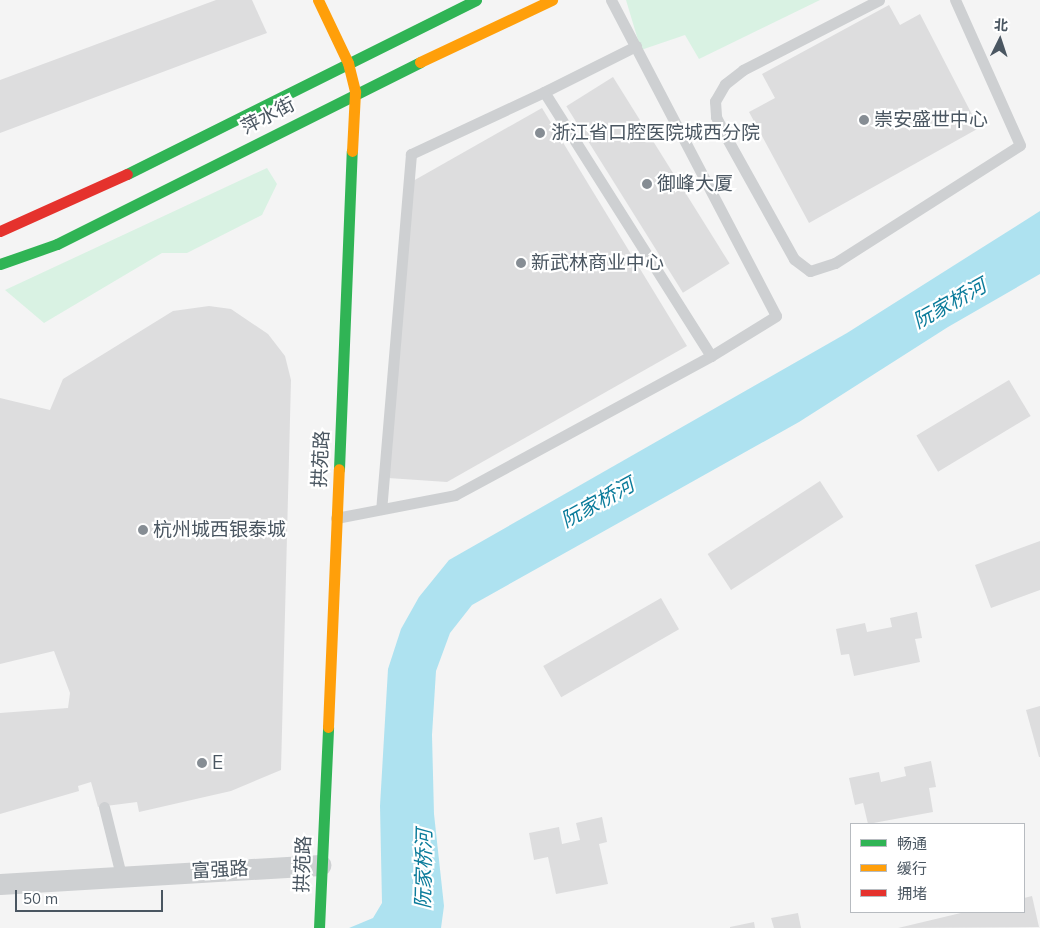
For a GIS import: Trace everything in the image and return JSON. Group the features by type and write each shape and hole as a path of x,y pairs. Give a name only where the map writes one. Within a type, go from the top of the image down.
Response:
{"main road":[{"name":"拱苑路","path":"318,0 348,63 355,92 320,865 319,928"},
{"name":"萍水街","path":"0,231 151,163 476,0"},
{"name":"萍水街","path":"0,264 57,244 355,92 552,0"}],"street":[{"name":"富强路","path":"0,884 320,865"}],"lane":[{"path":"336,518 456,495 711,356 776,316 612,0"},
{"path":"879,0 743,70 725,84 715,101 716,117 729,143 794,258 810,271 835,263 1020,145 955,0"},
{"path":"381,510 411,154 544,92 636,46"},
{"path":"544,92 711,356"},
{"path":"104,807 121,876"}],"green space":[{"path":"626,0 820,0 699,59 685,35 641,50"},
{"path":"267,168 277,184 262,215 187,253 162,253 44,323 5,290"}],"water":[{"name":"阮家桥河","path":"1040,211 1040,274 948,327 799,422 472,605 450,633 436,671 432,735 434,814 444,906 441,928 349,928 373,918 382,903 380,806 388,669 401,629 419,597 449,560 847,333"}],"building":[{"path":"216,0 252,0 267,33 0,133 0,80"},
{"name":"崇安盛世中心","path":"889,5 900,25 920,14 979,128 809,223 749,112 775,98 762,74"},
{"name":"御峰大厦","path":"613,77 730,264 683,293 566,106"},
{"name":"新武林商业中心","path":"542,108 687,346 447,482 388,478 413,181"},
{"name":"杭州城西银泰城","path":"209,306 231,309 268,334 285,356 291,380 281,770 231,791 139,812 137,802 98,807 91,782 78,786 79,791 0,814 0,713 68,708 70,693 54,651 0,664 0,398 50,410 63,379 173,311"},
{"path":"1009,380 1031,416 938,472 916,436"},
{"path":"820,481 843,517 731,590 708,554"},
{"path":"1040,541 1040,590 991,608 975,565"},
{"path":"661,598 679,629 561,697 543,666"},
{"path":"917,612 922,638 915,639 920,662 854,676 849,654 841,655 836,629 865,623 867,632 892,627 890,618"},
{"path":"1040,706 1040,757 1039,757 1026,710"},
{"path":"931,761 936,787 929,788 933,812 868,823 863,803 855,805 849,778 879,772 881,782 906,776 904,767"},
{"path":"602,817 607,842 599,844 608,884 556,894 548,857 534,860 529,833 559,827 562,844 580,840 576,823"},
{"path":"1032,896 1039,927 898,928 961,913 1025,913 1025,898"},
{"path":"798,913 801,928 774,928 771,918"},
{"path":"754,922 755,928 730,928 730,927"}],"traffic: fast":[{"path":"127,174 476,0"},
{"path":"0,264 57,244 420,62"},
{"path":"339,469 352,151"},
{"path":"319,928 328,727"}],"traffic: slow":[{"path":"318,0 348,63 355,92 352,151"},
{"path":"420,62 552,0"},
{"path":"328,727 339,469"}],"traffic: jam":[{"path":"0,231 127,174"}],"place":[{"name":"崇安盛世中心","path":"864,120"},
{"name":"浙江省口腔医院城西分院","path":"540,133"},
{"name":"御峰大厦","path":"647,184"},
{"name":"新武林商业中心","path":"521,263"},
{"name":"杭州城西银泰城","path":"143,530"},
{"name":"E","path":"202,763"}]}
